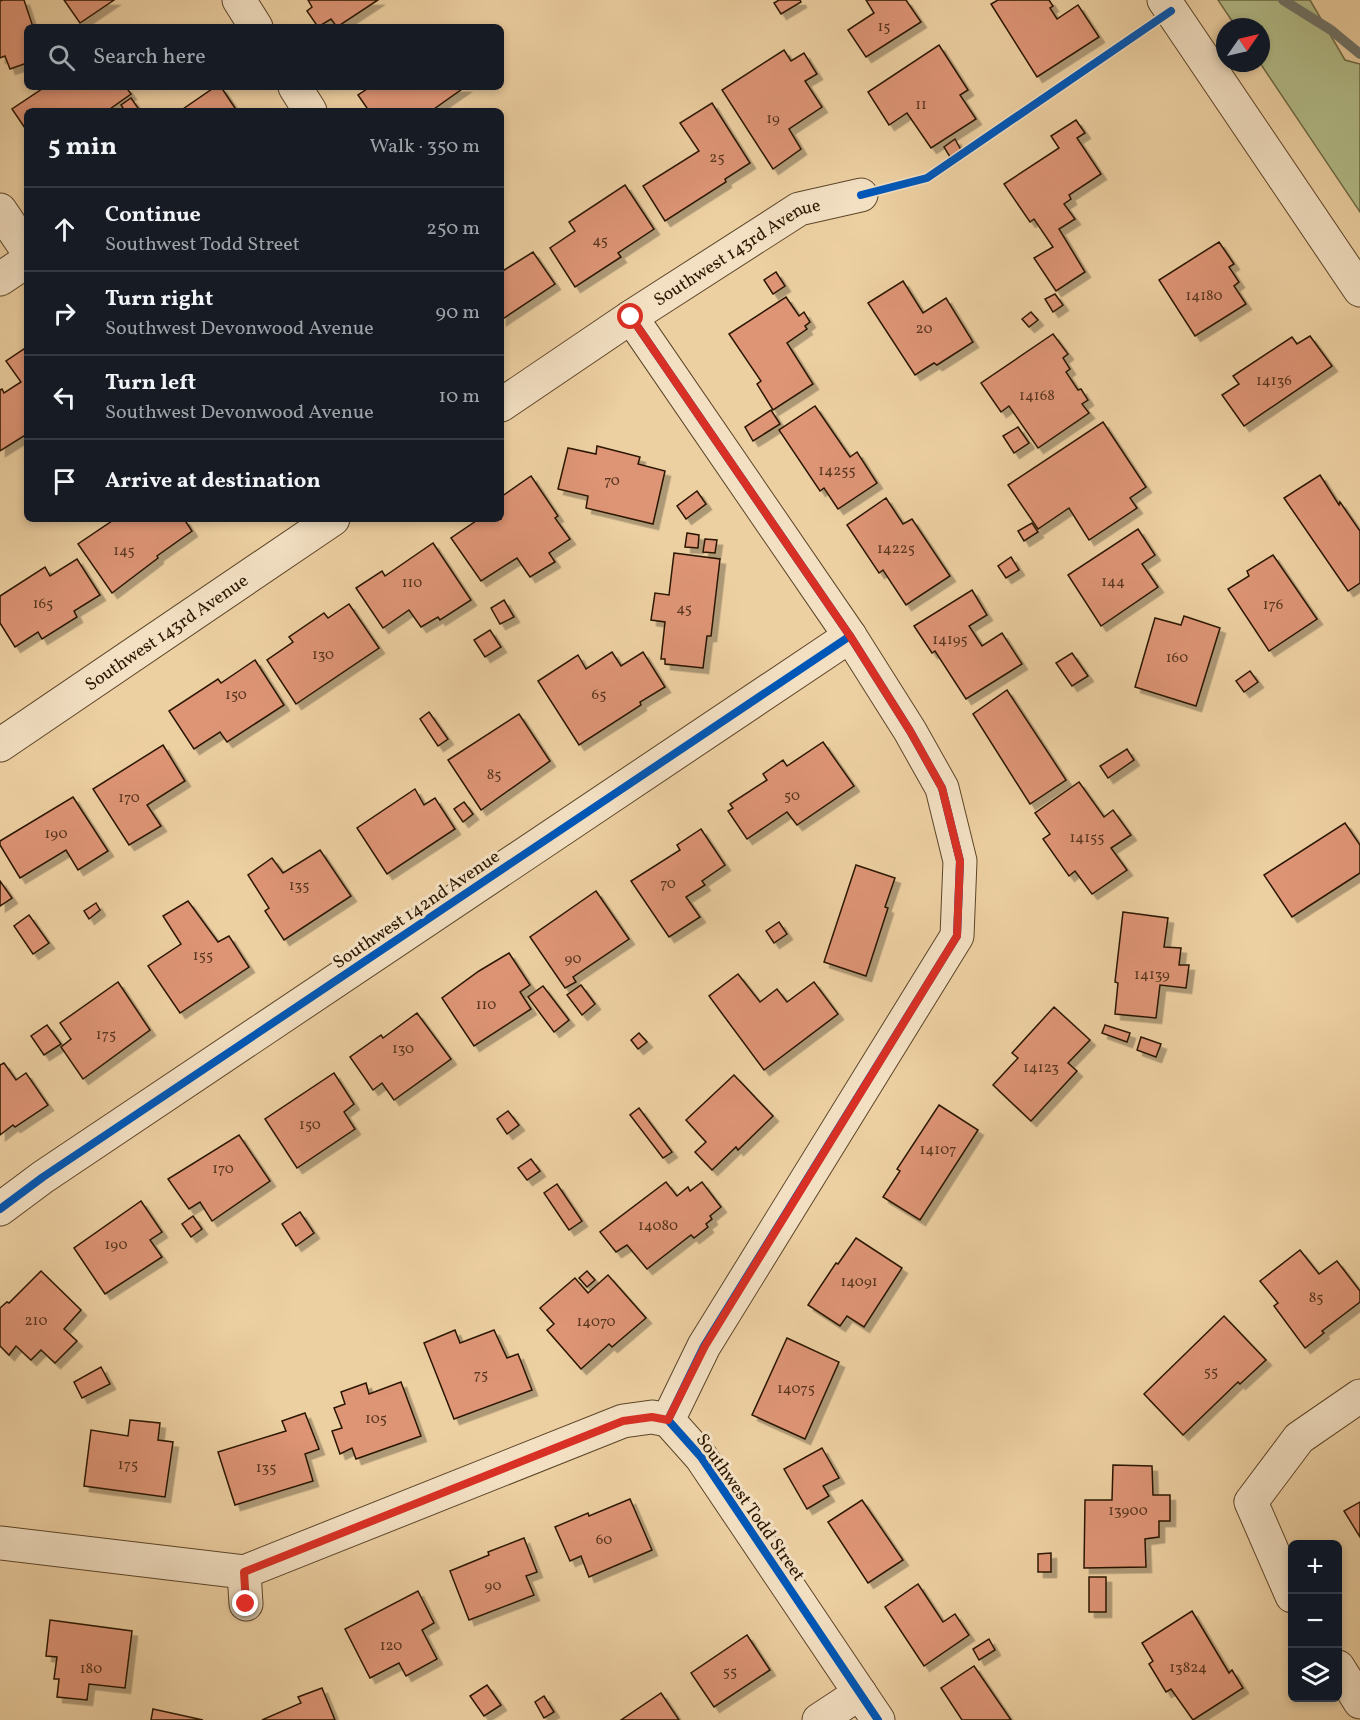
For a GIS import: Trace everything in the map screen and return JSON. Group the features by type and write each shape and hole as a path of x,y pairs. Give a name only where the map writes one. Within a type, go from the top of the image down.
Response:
{"street":[{"path":"239,0 254,24"},
{"path":"1164,0 1360,290"},
{"path":"297,90 308,108"},
{"name":"Southwest 143rd Avenue","path":"504,403 631,317 799,209 861,195"},
{"path":"0,210 24,246"},
{"path":"0,279 24,263"},
{"path":"0,1544 245,1588 623,1421 652,1417 668,1420 705,1346 957,936 960,861 942,788 910,731 850,636 631,317"},
{"name":"Southwest 143rd Avenue","path":"0,745 329,522"},
{"name":"Southwest 142nd Avenue","path":"0,1209 43,1177 850,636"},
{"path":"1292,1594 1251,1502 1299,1438 1360,1396"},
{"name":"Southwest Todd Street","path":"668,1420 701,1457 878,1720"},
{"path":"1342,1673 1360,1702"},
{"path":"819,1720 860,1693"}],"green space":[{"path":"1218,0 1310,0 1345,60 1360,64 1360,212 1266,72 1270,72 1270,18 1230,18"}],"building":[{"path":"24,0 32,24 24,24 24,64 10,69 5,56 0,58 0,1"},
{"path":"64,0 114,0 80,23"},
{"path":"308,0 378,0 342,24 335,24 331,19 323,24 316,24 307,11 312,7"},
{"path":"779,0 800,0 801,2 781,14 774,3"},
{"path":"866,0 906,0 921,22 866,57 848,30 874,13"},
{"path":"998,0 1049,0 1053,6 1050,8 1057,19 1078,5 1099,37 1037,77 991,4"},
{"path":"939,45 968,90 960,95 976,119 931,148 907,113 889,125 868,92"},
{"path":"784,50 791,61 804,53 817,74 805,81 822,107 789,129 801,149 773,169 722,90"},
{"path":"40,90 128,90 131,94 111,108 24,108 24,127 12,109"},
{"path":"211,90 223,90 235,108 184,108"},
{"path":"366,90 461,90 435,108 367,108 358,95"},
{"path":"131,98 138,108 123,108 121,105"},
{"path":"712,103 750,163 725,179 726,182 665,221 643,186 699,151 680,123"},
{"path":"1076,120 1085,133 1077,138 1101,174 1069,195 1071,199 1064,204 1075,219 1059,229 1085,272 1056,291 1034,258 1053,247 1034,219 1030,222 1004,184 1059,148 1051,136"},
{"path":"955,139 961,150 950,157 944,147"},
{"path":"625,185 654,229 618,253 621,257 575,287 550,248 575,231 569,222"},
{"path":"1219,242 1234,264 1229,267 1239,282 1234,286 1246,304 1195,336 1159,280"},
{"path":"533,252 555,284 504,318 504,270"},
{"path":"776,272 785,286 773,294 764,280"},
{"path":"903,281 923,313 946,298 973,342 937,365 934,363 915,375 868,303"},
{"path":"1055,294 1063,305 1053,312 1045,299"},
{"path":"786,297 799,316 804,312 810,322 805,326 807,329 787,343 813,384 773,410 757,384 761,381 729,334"},
{"path":"1031,312 1038,320 1029,327 1022,319"},
{"path":"1053,334 1068,354 1063,358 1070,369 1066,372 1088,400 1082,404 1089,413 1038,448 1009,406 1001,412 981,383"},
{"path":"1310,336 1332,366 1244,426 1222,395 1239,384 1233,376 1292,337 1297,344"},
{"path":"24,349 24,436 0,451 0,390 2,389 4,393 21,382 6,361"},
{"path":"815,406 850,457 857,452 877,483 838,509 824,488 820,491 779,430"},
{"path":"771,410 780,424 753,441 745,427"},
{"path":"1103,422 1146,487 1130,498 1137,508 1089,540 1069,508 1038,529 1008,485"},
{"path":"1018,427 1029,443 1014,453 1003,436"},
{"path":"597,446 640,457 638,464 665,471 653,524 586,508 588,496 558,489 568,448 596,454"},
{"path":"1320,475 1339,505 1340,502 1360,531 1360,583 1348,591 1284,498"},
{"path":"531,476 558,516 555,518 570,539 549,553 555,562 530,577 517,558 481,581 451,538 475,522 504,522 504,495"},
{"path":"697,491 706,504 686,519 677,506"},
{"path":"886,498 903,524 912,519 950,576 906,605 883,570 879,573 847,525"},
{"path":"111,522 186,522 192,531 112,593 78,544"},
{"path":"1032,523 1038,532 1024,541 1018,531"},
{"path":"1138,529 1155,555 1142,564 1158,587 1101,626 1068,575"},
{"path":"687,533 699,535 698,548 685,547"},
{"path":"705,539 717,540 715,553 703,552"},
{"path":"433,543 471,600 440,620 438,617 421,627 409,610 383,628 356,588 382,571 385,576"},
{"path":"674,553 720,559 711,636 707,636 703,668 665,664 665,659 661,659 665,622 651,620 655,593 669,595"},
{"path":"1273,555 1317,619 1269,651 1228,589 1249,576 1247,571"},
{"path":"1011,557 1019,570 1006,578 998,566"},
{"path":"77,559 100,595 74,611 77,617 42,639 38,632 15,647 0,623 0,596 45,567 50,576"},
{"path":"972,590 987,615 969,626 982,646 1002,633 1022,664 966,699 935,651 932,653 914,626"},
{"path":"504,600 514,617 500,624 491,608"},
{"path":"349,604 379,648 296,704 267,660 293,642 289,637 324,613 328,618"},
{"path":"1184,616 1220,628 1196,706 1135,687 1155,618 1181,625"},
{"path":"490,630 501,647 485,657 474,640"},
{"path":"612,652 621,666 643,652 665,687 579,745 538,681 578,655 586,669"},
{"path":"1072,653 1088,676 1072,686 1056,663"},
{"path":"255,660 284,705 227,742 220,732 194,749 169,711 218,679 221,683"},
{"path":"1250,671 1258,682 1244,692 1236,681"},
{"path":"1007,690 1066,780 1030,804 973,714"},
{"path":"429,712 448,739 438,746 420,719"},
{"path":"519,714 550,761 481,810 448,760"},
{"path":"823,742 854,786 797,825 787,812 747,839 728,811 733,808 730,804 767,780 763,774 783,760 787,766"},
{"path":"163,745 185,781 147,805 161,826 129,845 93,789"},
{"path":"1127,749 1134,760 1108,778 1100,766"},
{"path":"1079,782 1104,817 1113,810 1131,835 1111,848 1127,870 1092,894 1075,871 1069,876 1043,839 1050,834 1035,813"},
{"path":"415,789 424,805 435,798 455,829 387,874 357,828"},
{"path":"73,797 108,851 78,870 66,850 20,878 0,845 0,841"},
{"path":"464,802 473,814 463,822 454,809"},
{"path":"1345,823 1360,845 1360,873 1292,917 1264,875"},
{"path":"701,829 725,865 702,881 705,885 686,897 700,917 669,937 631,881 680,850 677,845"},
{"path":"320,850 351,896 284,940 265,911 269,908 248,875 272,858 283,873"},
{"path":"856,865 895,878 885,907 888,908 866,976 824,962"},
{"path":"0,881 12,898 0,906"},
{"path":"596,891 629,939 573,977 576,982 565,988 530,937"},
{"path":"188,901 218,942 229,936 249,967 180,1013 148,966 181,944 163,916"},
{"path":"96,903 100,910 89,919 84,911"},
{"path":"1123,912 1168,918 1164,947 1181,948 1179,965 1189,965 1186,988 1160,985 1156,1018 1115,1014 1118,983 1115,982"},
{"path":"29,915 49,943 33,954 14,926"},
{"path":"779,922 787,934 774,943 766,931"},
{"path":"509,953 530,985 520,992 531,1009 474,1046 442,998"},
{"path":"738,974 760,1002 777,989 787,1002 814,982 838,1014 764,1070 709,996"},
{"path":"118,982 150,1030 83,1079 61,1047 71,1039 60,1023"},
{"path":"581,985 595,1004 582,1015 567,995"},
{"path":"543,986 569,1020 554,1032 528,997"},
{"path":"1054,1007 1090,1040 1068,1063 1077,1071 1031,1121 993,1085 1018,1058 1012,1053"},
{"path":"417,1013 451,1059 394,1100 382,1083 373,1090 350,1057 381,1035 383,1038"},
{"path":"47,1025 61,1044 44,1055 31,1036"},
{"path":"1105,1025 1130,1033 1127,1042 1102,1033"},
{"path":"639,1033 647,1042 638,1049 631,1040"},
{"path":"1141,1037 1161,1044 1156,1057 1137,1050"},
{"path":"4,1063 16,1080 26,1073 48,1105 0,1135 0,1065"},
{"path":"334,1073 354,1104 344,1112 355,1129 297,1168 265,1119"},
{"path":"734,1075 773,1116 738,1150 736,1147 712,1170 695,1152 706,1142 686,1120"},
{"path":"939,1105 978,1130 920,1220 883,1197 900,1171 897,1169"},
{"path":"639,1108 672,1152 663,1158 630,1115"},
{"path":"508,1111 519,1125 507,1134 497,1119"},
{"path":"239,1135 270,1181 212,1221 200,1202 189,1209 168,1179"},
{"path":"531,1159 540,1171 527,1180 518,1168"},
{"path":"666,1182 677,1196 688,1187 690,1191 702,1182 721,1207 710,1216 712,1219 706,1224 708,1227 694,1238 691,1235 647,1269 627,1245 616,1252 600,1232"},
{"path":"557,1184 582,1221 569,1230 544,1193"},
{"path":"141,1201 162,1232 150,1240 162,1257 105,1294 74,1248"},
{"path":"300,1212 314,1233 296,1246 282,1224"},
{"path":"193,1216 202,1229 191,1237 182,1224"},
{"path":"856,1238 902,1268 864,1327 847,1316 840,1326 808,1305"},
{"path":"1300,1250 1319,1274 1337,1261 1360,1291 1360,1302 1322,1331 1324,1333 1305,1348 1274,1306 1278,1303 1260,1281"},
{"path":"41,1271 81,1310 64,1329 77,1341 55,1363 41,1350 31,1360 16,1346 9,1355 0,1346 0,1308 7,1302 9,1303"},
{"path":"587,1271 595,1280 587,1287 579,1278"},
{"path":"608,1275 646,1318 612,1347 609,1344 581,1369 547,1330 554,1324 540,1308 575,1278 588,1293"},
{"path":"1224,1316 1266,1360 1240,1384 1238,1382 1183,1435 1144,1394"},
{"path":"455,1330 460,1343 494,1330 507,1358 518,1354 532,1390 454,1419 424,1343"},
{"path":"787,1338 839,1362 805,1439 752,1415"},
{"path":"101,1367 110,1384 82,1398 74,1382"},
{"path":"401,1382 421,1436 356,1459 352,1448 340,1454 332,1431 342,1428 334,1408 345,1404 341,1392 366,1383 369,1394"},
{"path":"305,1413 319,1449 305,1454 313,1481 235,1505 218,1452 286,1431 282,1421"},
{"path":"130,1420 160,1423 158,1440 173,1442 165,1497 84,1486 91,1430 128,1436"},
{"path":"822,1448 839,1478 823,1486 829,1496 807,1509 784,1469"},
{"path":"1113,1465 1152,1466 1153,1495 1170,1495 1170,1521 1159,1521 1159,1537 1145,1539 1146,1567 1084,1568 1085,1500 1112,1500"},
{"path":"630,1499 652,1550 589,1577 581,1556 570,1561 555,1527"},
{"path":"862,1500 903,1560 868,1583 828,1522"},
{"path":"1360,1502 1360,1537 1344,1511"},
{"path":"524,1538 537,1572 526,1576 534,1595 469,1620 450,1571 489,1555 488,1552"},
{"path":"1051,1553 1051,1572 1038,1572 1038,1554"},
{"path":"1089,1577 1106,1577 1106,1612 1089,1612"},
{"path":"918,1584 943,1622 955,1614 969,1635 924,1666 885,1607"},
{"path":"418,1591 434,1623 422,1630 437,1659 406,1676 399,1663 370,1678 345,1629"},
{"path":"1192,1611 1229,1673 1232,1670 1243,1688 1193,1720 1171,1689 1166,1692 1149,1664 1153,1661 1142,1643"},
{"path":"50,1620 132,1631 125,1688 89,1684 87,1700 57,1697 59,1679 54,1679 57,1657 46,1656"},
{"path":"747,1635 770,1670 714,1707 691,1673"},
{"path":"989,1639 995,1650 979,1660 973,1649"},
{"path":"974,1666 1011,1720 962,1720 941,1688"},
{"path":"487,1685 501,1705 484,1716 470,1696"},
{"path":"322,1688 335,1720 262,1720 301,1703 298,1697"},
{"path":"661,1693 679,1720 621,1720"},
{"path":"544,1696 554,1712 544,1718 535,1702"},
{"path":"153,1709 203,1720 151,1720"}],"waterway":[{"path":"1283,0 1331,30 1360,54"}],"cycle path":[{"path":"861,195 927,178 1171,11"},
{"path":"631,317 850,636 910,731 942,788 960,861 957,936 704,1346 668,1420 701,1457 878,1720"},
{"path":"0,1209 43,1177 850,636"}],"route":[{"path":"246,1604 244,1572 623,1421 652,1417 668,1420 705,1346 957,936 960,861 942,788 910,731 850,636 631,317"}]}
